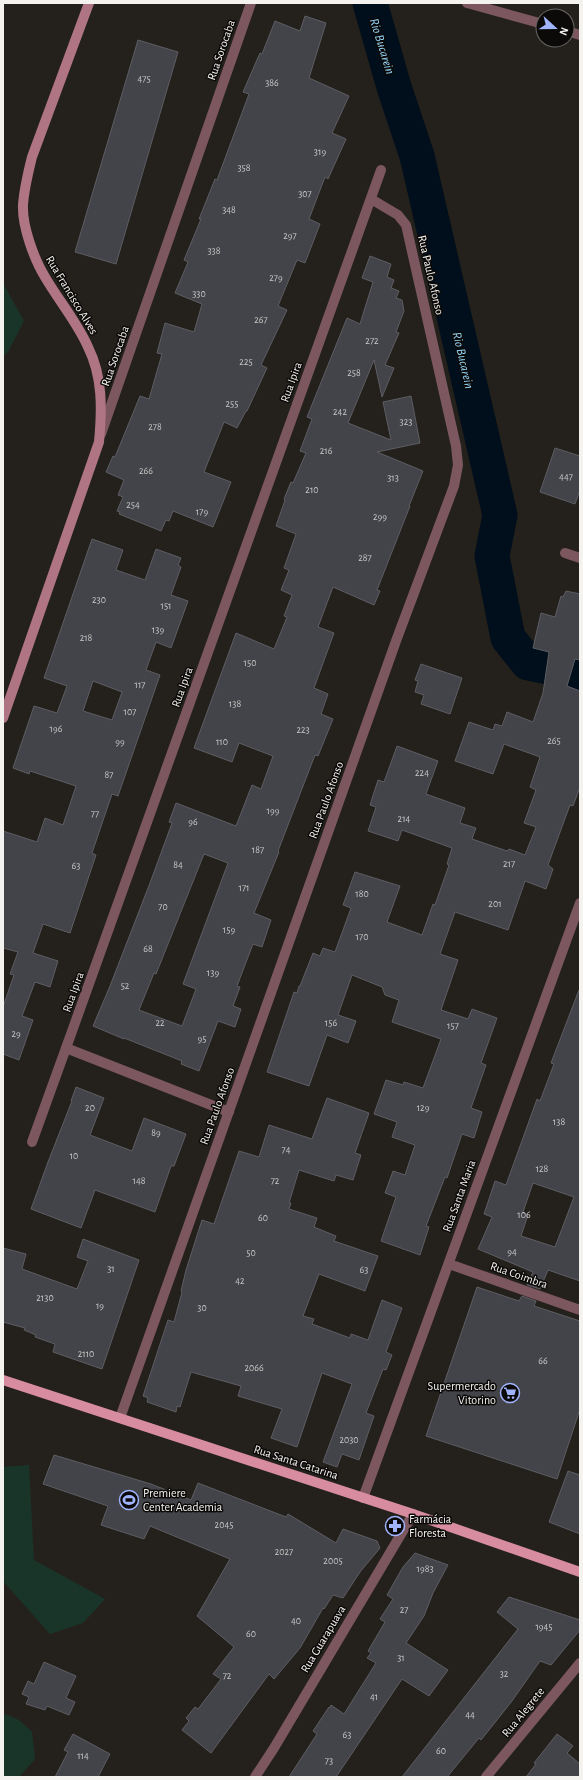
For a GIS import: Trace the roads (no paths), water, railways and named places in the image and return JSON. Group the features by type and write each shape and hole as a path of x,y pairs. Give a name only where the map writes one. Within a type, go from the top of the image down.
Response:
{"main road":[{"name":"Rua Francisco Alves","path":"89,3 32,157 23,207 34,256 44,276 89,347 96,368 100,390 101,413 99,442"},
{"name":"Rua Sorocaba","path":"3,718 99,442"},
{"name":"Rua Santa Catarina","path":"3,1380 413,1514 580,1572"}],"street":[{"name":"Rua Sorocaba","path":"99,442 251,3"},
{"path":"467,3 535,22"},
{"name":"Rua Ipira","path":"32,1142 381,170"},
{"name":"Rua Paulo Afonso","path":"120,1418 391,656 454,486 458,465 456,446 406,225 398,215 371,199"},
{"path":"565,553 580,558"},
{"name":"Rua Santa Maria","path":"363,1498 580,903"},
{"path":"66,1048 229,1112"},
{"name":"Rua Coimbra","path":"448,1264 580,1310"},
{"name":"Rua Guarapuava","path":"255,1777 274,1748 413,1514"},
{"name":"Rua Alegrete","path":"486,1777 580,1663"}],"waterway":[{"name":"Rio Bucarein","path":"370,3 394,87 417,156 500,515 492,556 508,638 528,663 580,674"}],"place":[{"name":"Supermercado Vitorino","path":"510,1393"},
{"name":"Premiere Center Academia","path":"129,1500"},
{"name":"Farmácia Floresta","path":"395,1526"}]}
